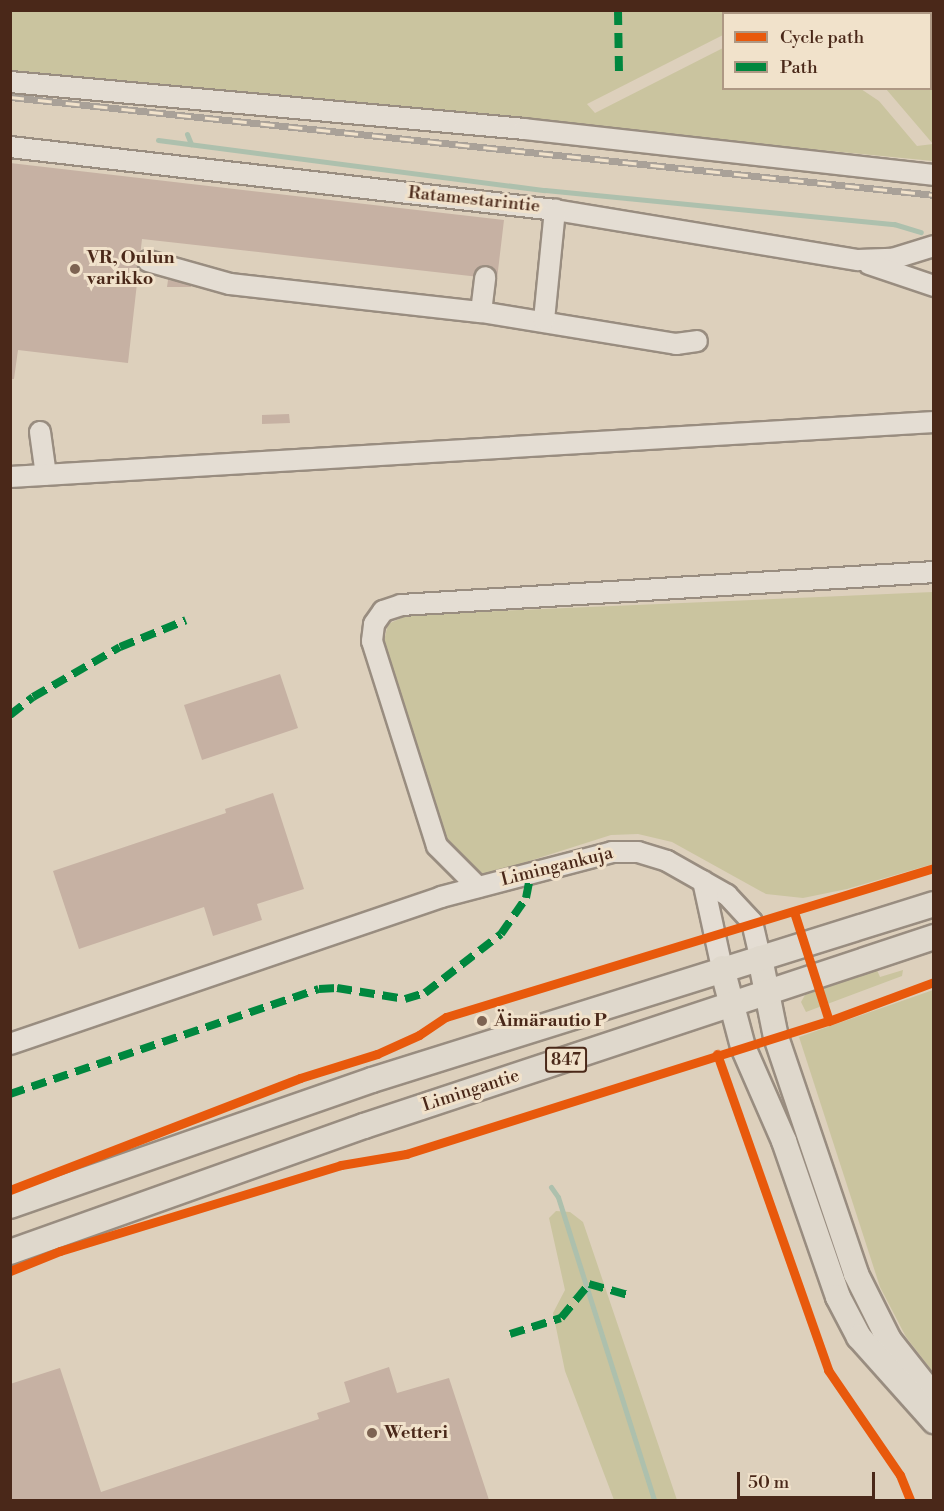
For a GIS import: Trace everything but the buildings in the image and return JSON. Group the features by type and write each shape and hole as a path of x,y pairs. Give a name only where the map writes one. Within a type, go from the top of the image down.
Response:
{"main road":[{"name":"847","path":"10,1206 372,1080 933,904"},
{"name":"Limingantie","path":"10,1252 364,1126 933,938"},
{"path":"760,958 776,1037 856,1274 889,1340 933,1396"},
{"path":"723,968 743,1047 783,1141 838,1297 859,1337 933,1421"}],"street":[{"path":"10,82 524,129 933,175"},
{"name":"Ratamestarintie","path":"10,147 493,210 555,210 858,260 892,259 933,246"},
{"path":"544,320 555,210"},
{"path":"858,260 933,286"},
{"path":"148,261 230,284 544,320 587,331 676,344 697,341"},
{"path":"480,312 484,277"},
{"path":"10,477 933,422"},
{"path":"40,432 46,475"},
{"path":"478,887 437,846 372,641 374,624 383,611 401,605 933,572"},
{"name":"Limingankuja","path":"10,1044 441,897 612,852 638,852 667,861 728,895 752,922 760,958"},
{"path":"703,881 723,968"}],"shaded area":[{"path":"10,11 739,11 722,12 722,36 587,104 595,113 722,49 722,90 862,90 879,101 917,146 933,144 933,161 11,71"},
{"path":"818,11 933,11 933,21 932,12"},
{"path":"933,79 933,144 887,90 932,90"},
{"path":"933,592 933,864 847,889 803,898 766,894 672,842 638,834 611,835 485,875 454,852 444,837 381,653 388,624 408,615"},
{"path":"877,970 880,977 903,970 902,976 806,1012 801,1002 805,995"},
{"path":"934,990 933,1372 906,1337 880,1287 799,1037"},
{"path":"556,1211 570,1212 583,1222 677,1500 614,1500 565,1371 553,1313 565,1290 549,1218"}],"waterway":[{"path":"187,134 191,144"},
{"path":"158,140 545,190 894,224 921,232"},
{"path":"551,1187 558,1197 654,1500"}],"railway":[{"path":"10,97 934,195"}],"marked path":[{"path":"618,10 619,72"},
{"path":"10,715 33,697 120,647 186,620"},
{"path":"10,1094 319,989 337,988 405,999 425,993 501,934 526,898 531,872"},
{"path":"510,1334 561,1318 589,1284 628,1295"}],"cycle path":[{"path":"10,1190 300,1078 377,1054 419,1035 446,1017 934,868"},
{"path":"794,912 829,1021"},
{"path":"10,1271 60,1251 341,1165 406,1154 829,1021 934,982"},
{"path":"717,1054 828,1370 900,1475 910,1500"}],"place":[{"name":"VR, Oulun varikko","path":"75,269"},
{"name":"Äimärautio P","path":"482,1021"},
{"name":"Wetteri","path":"372,1433"}]}
